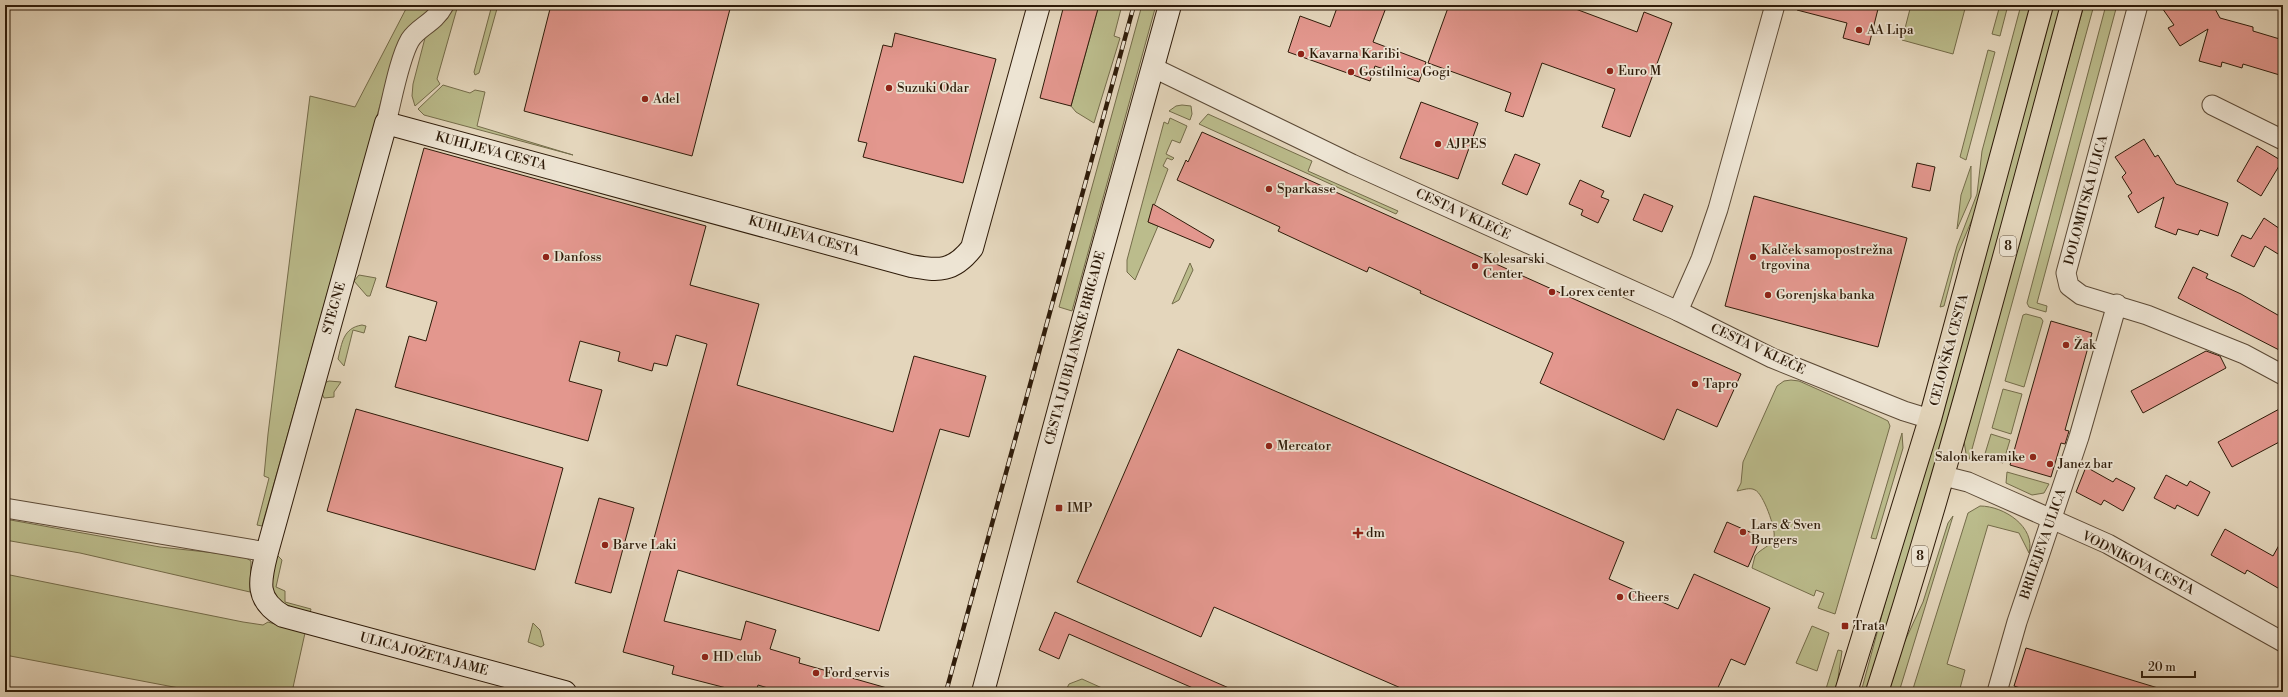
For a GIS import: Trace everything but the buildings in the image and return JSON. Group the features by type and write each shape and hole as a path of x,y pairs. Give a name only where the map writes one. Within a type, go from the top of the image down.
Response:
{"main road":[{"name":"CELOVŠKA CESTA","path":"1846,692 1930,419 2042,5"},
{"name":"8","path":"1877,692 1944,476 1979,353 2072,5"}],"street":[{"name":"STEGNE","path":"283,616 267,602 261,589 260,577 404,55 410,40 434,19 444,5"},
{"name":"KUHLJEVA CESTA","path":"386,123 911,266 934,270 950,268 963,260 972,248 1039,5"},
{"name":"CESTA LJUBLJANSKE BRIGADE","path":"983,692 1093,283 1154,68 1170,5"},
{"path":"1678,311 1702,259 1718,210 1775,5"},
{"name":"DOLOMITSKA ULICA","path":"2138,5 2066,273 2070,286 2081,295 2117,304 2147,314 2244,354 2283,375"},
{"name":"CESTA V KLEČE","path":"1154,68 1352,164 1678,311 1772,358 1904,411 1930,419"},
{"path":"2212,105 2283,140"},
{"name":"BRILEJEVA ULICA","path":"1997,692 2019,616 2078,436 2117,304"},
{"name":"VODNIKOVA CESTA","path":"1944,476 1968,482 2108,544 2283,642"},
{"path":"5,508 267,552"},
{"name":"ULICA JOŽETA JAME","path":"283,616 565,692"}],"green space":[{"path":"408,5 434,5 403,33 396,48 262,526 257,525 269,478 264,476 268,434 310,96 355,107"},
{"path":"452,5 458,5 437,79 440,84 415,106 412,96 413,84 425,38 447,19"},
{"path":"492,5 498,5 479,73 475,75 474,72"},
{"path":"1099,5 1122,5 1114,36 1120,38 1094,123 1076,112 1071,106"},
{"path":"1142,5 1156,5 1072,311 1059,307"},
{"path":"1911,5 1966,5 1953,54 1902,40"},
{"path":"2000,5 2008,5 2000,36 1992,34"},
{"path":"2021,5 2032,5 1976,210 1958,253 1944,306 1940,307 1957,246 1977,194 1982,151"},
{"path":"2052,5 2062,5 1951,417 1867,692 1861,692 1886,600 1941,415"},
{"path":"2084,5 2094,5 1969,460 1967,460 1964,441"},
{"path":"2106,5 2117,5 2037,303 2047,306 2046,312 2029,307 2027,303"},
{"path":"1988,50 1995,52 1966,160 1960,157"},
{"path":"443,85 470,93 475,90 485,92 477,126 573,155 424,115 418,109"},
{"path":"1176,106 1191,106 1192,114 1190,120 1169,111"},
{"path":"1208,114 1312,161 1308,171 1398,211 1396,214 1199,124"},
{"path":"1170,118 1187,126 1180,143 1172,140 1166,154 1174,158 1172,160 1167,158 1163,166 1168,169 1148,222 1158,226 1135,280 1127,272 1127,260 1164,122 1168,124"},
{"path":"1971,166 1971,197 1957,229 1961,195"},
{"path":"1190,263 1193,270 1179,300 1172,304"},
{"path":"359,275 376,278 370,296 367,296 354,281"},
{"path":"2026,314 2041,318 2043,321 2024,387 2005,381 2023,315"},
{"path":"362,325 366,326 364,333 353,330 344,366 338,359 344,337 351,329"},
{"path":"329,381 341,382 334,392 334,397 324,398 321,391 324,383"},
{"path":"1784,381 1799,381 1880,417 1888,421 1890,426 1835,614 1818,608 1824,593 1816,590 1814,596 1752,568 1755,556 1773,540 1773,527 1762,497 1755,490 1746,489 1737,491 1741,483 1743,462 1777,386"},
{"path":"2003,389 2022,394 2011,434 1992,428"},
{"path":"1902,433 1903,448 1876,539 1871,538"},
{"path":"1991,434 2010,440 2003,463 1984,457"},
{"path":"2007,472 2049,484 2044,493 2032,495 2006,483"},
{"path":"1980,506 1999,510 2016,520 2028,535 2030,544 2029,553 2019,533 1988,525 1947,664 1965,670 1959,692 1912,692 1968,513"},
{"path":"1953,516 1899,692 1887,692 1904,643 1923,602 1948,523"},
{"path":"5,519 160,547 243,556 251,561 250,592 80,553 5,540"},
{"path":"278,556 282,560 276,587 285,591 285,602 311,609 310,613 287,605 275,596 272,582 276,558"},
{"path":"5,574 243,622 263,625 268,622 305,633 292,692 200,692 5,655"},
{"path":"533,623 540,630 544,645 541,647 528,642"},
{"path":"1812,626 1829,633 1817,671 1796,663"},
{"path":"1838,650 1842,651 1836,692 1825,692"},
{"path":"1082,679 1111,692 1065,692 1069,684"}],"railway":[{"path":"946,692 1134,5"}],"place":[{"name":"AA Lipa","path":"1859,30"},
{"name":"Kavarna Karibi","path":"1301,54"},
{"name":"Euro M","path":"1610,71"},
{"name":"Gostilnica Gogi","path":"1351,72"},
{"name":"Suzuki Odar","path":"889,88"},
{"name":"Adel","path":"645,99"},
{"name":"AJPES","path":"1438,144"},
{"name":"Sparkasse","path":"1269,189"},
{"name":"Danfoss","path":"546,257"},
{"name":"Kalček samopostrežna trgovina","path":"1753,257"},
{"name":"Kolesarski Center","path":"1475,266"},
{"name":"Lorex center","path":"1552,292"},
{"name":"Gorenjska banka","path":"1768,295"},
{"name":"Žak","path":"2066,345"},
{"name":"Tapro","path":"1695,384"},
{"name":"Mercator","path":"1269,446"},
{"name":"Salon keramike","path":"2033,457"},
{"name":"Janez bar","path":"2050,464"},
{"name":"IMP","path":"1059,508"},
{"name":"Lars & Sven Burgers","path":"1743,532"},
{"name":"dm","path":"1358,533"},
{"name":"Barve Laki","path":"605,545"},
{"name":"Cheers","path":"1620,597"},
{"name":"Trata","path":"1845,626"},
{"name":"HD club","path":"705,657"},
{"name":"Ford servis","path":"816,673"}]}
